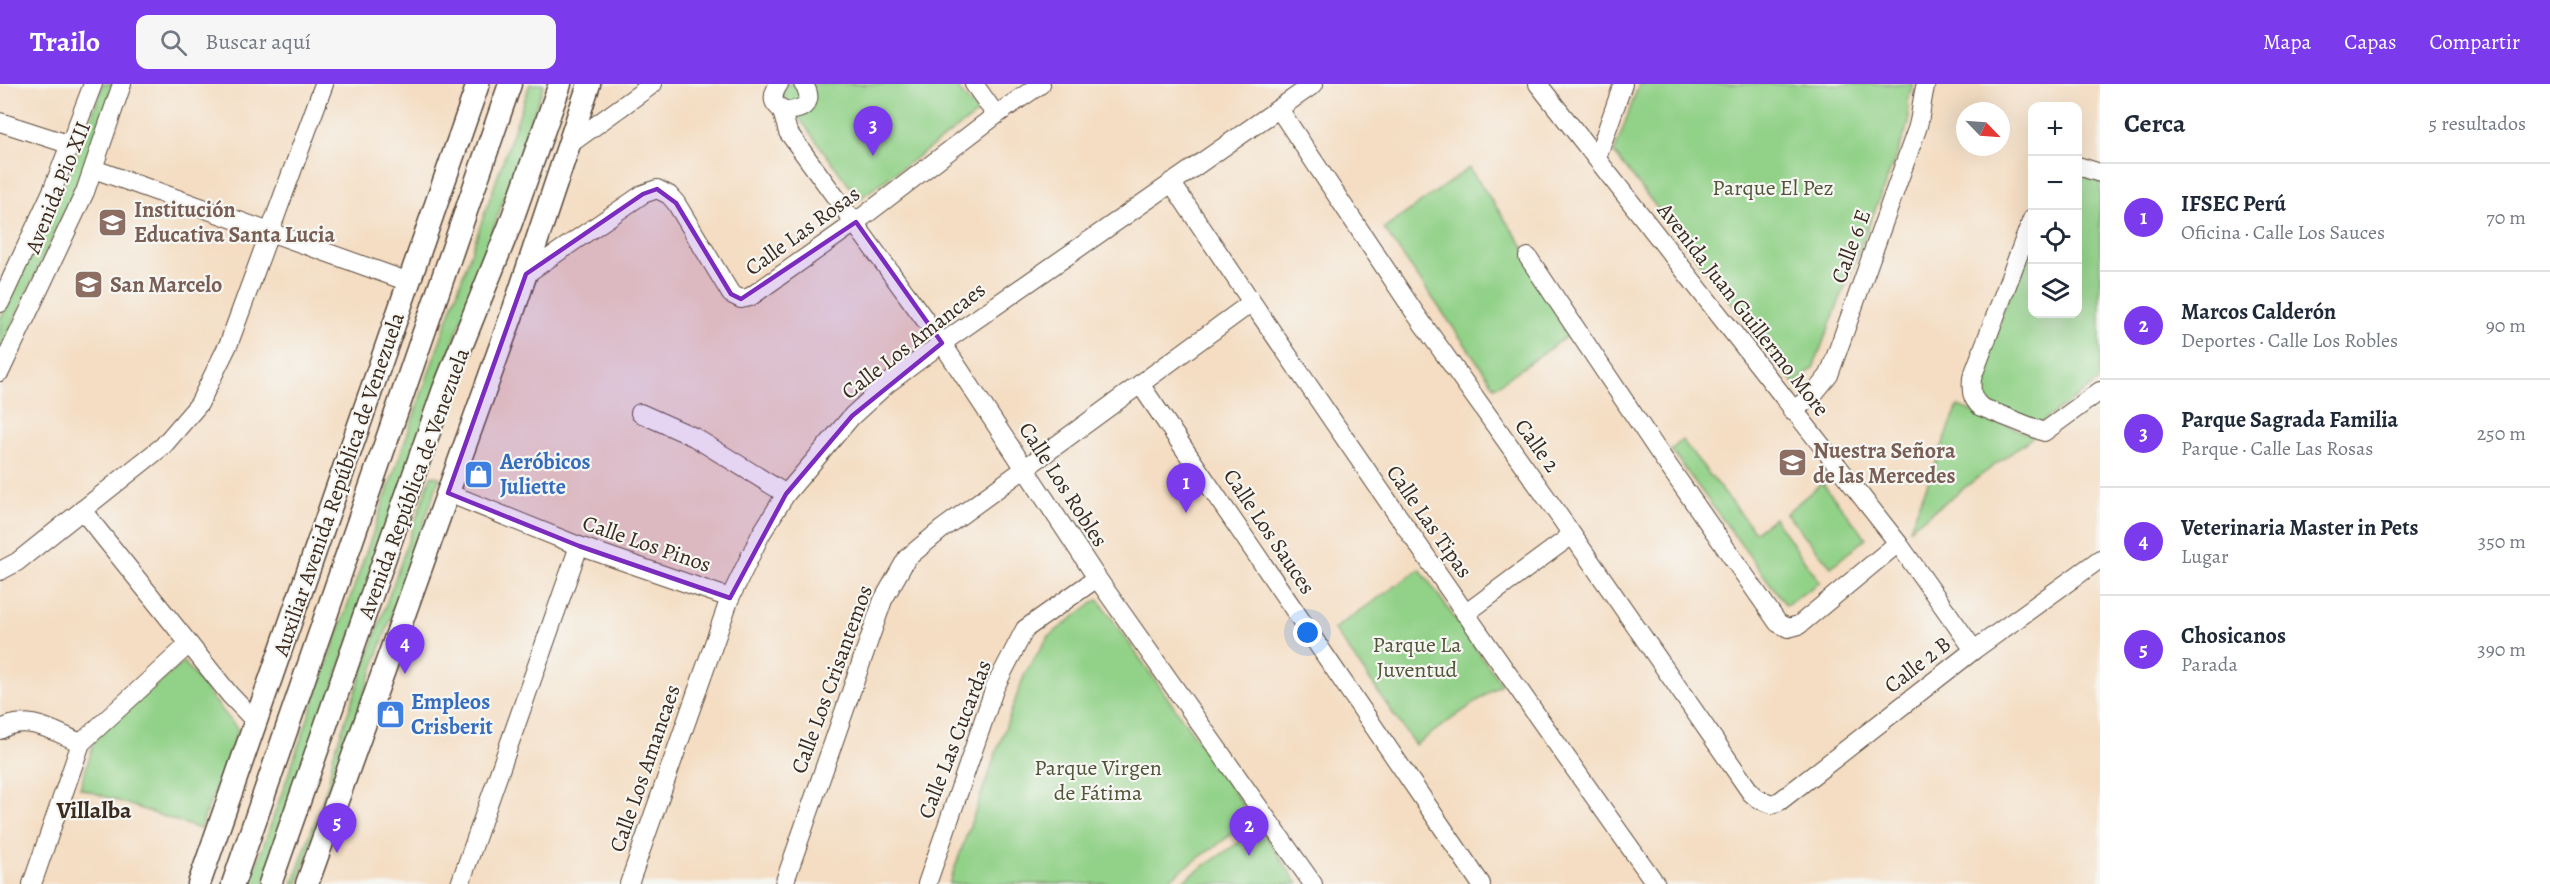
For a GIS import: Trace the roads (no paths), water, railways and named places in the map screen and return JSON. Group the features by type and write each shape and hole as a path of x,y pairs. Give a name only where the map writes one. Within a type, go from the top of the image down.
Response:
{"main road":[{"name":"Auxiliar Avenida República de Venezuela","path":"199,884 254,720 436,209 478,84"},
{"name":"Avenida República de Venezuela","path":"233,884 510,84"},
{"name":"Avenida República de Venezuela","path":"270,884 444,389 510,225 560,84"},
{"path":"307,884 526,274 588,85"},
{"path":"510,225 568,150"},
{"path":"453,250 436,209 472,192"}],"street":[{"name":"Avenida Pio XII","path":"0,303 6,273 71,145 93,84"},
{"name":"Avenida Pio XII","path":"0,372 75,215 94,169 122,84"},
{"path":"0,571 17,562 163,446 199,404 230,344 268,232 324,84"},
{"path":"568,150 653,84"},
{"name":"Calle Los Robles","path":"779,84 775,97 788,132 856,222 942,343 1097,578 1312,884"},
{"path":"781,108 793,112 804,105 807,93 802,84"},
{"path":"974,84 996,115"},
{"name":"Calle Las Rosas","path":"526,274 643,194 657,189 669,195 676,203 731,294 741,300 750,297 856,222 996,115 1041,84"},
{"name":"Calle Los Amancaes","path":"632,883 730,598 761,534 786,494 852,416 887,384 942,343 1314,84"},
{"name":"Avenida Juan Guillermo More","path":"1538,84 1792,411 1898,543 1974,650"},
{"path":"1597,158 1623,84"},
{"name":"Calle 6 E","path":"1792,411 1812,397 1829,375 1922,115 1922,96 1926,84"},
{"name":"Calle 2","path":"1279,109 1415,314 1751,793 1765,802"},
{"path":"0,122 71,145"},
{"path":"2082,167 2100,174"},
{"path":"94,169 409,282"},
{"name":"Calle Las Tipas","path":"1171,182 1251,303 1465,614 1656,884"},
{"path":"2028,230 1972,378 1973,400 1981,407 2044,432 2100,391"},
{"path":"1528,257 1778,623 1788,628 1799,625 1898,543"},
{"name":"Calle Los Crisantemos","path":"783,884 883,600 907,558 942,529 1251,303"},
{"name":"Calle Los Sauces","path":"1140,384 1481,884"},
{"path":"640,413 694,437 786,494"},
{"name":"Calle Los Pinos","path":"448,493 579,546 730,598"},
{"path":"82,510 230,695 254,720"},
{"path":"1465,614 1572,535"},
{"path":"460,884 579,546"},
{"name":"Calle 2 B","path":"1765,802 1772,804 1780,801 1974,650 2100,559"},
{"name":"Calle Las Cucardas","path":"927,884 996,687 1025,628 1097,578"},
{"path":"32,884 81,744 189,644"},
{"path":"0,730 10,723 28,723 49,729 81,744"}],"place":[{"name":"Parque Sagrada Familia","path":"873,156"},
{"name":"Institución Educativa Santa Lucia","path":"113,222"},
{"name":"San Marcelo","path":"89,284"},
{"name":"Nuestra Señora de las Mercedes","path":"1792,463"},
{"name":"Aeróbicos Juliette","path":"479,474"},
{"name":"IFSEC Perú","path":"1186,513"},
{"name":"Veterinaria Master in Pets","path":"405,674"},
{"name":"Empleos Crisberit","path":"390,714"},
{"name":"Chosicanos","path":"337,853"},
{"name":"Marcos Calderón","path":"1249,856"}],"district":[{"name":"Villalba","path":"94,810"}],"park label":[{"name":"Parque El Pez","path":"1773,187"},
{"name":"Parque La Juventud","path":"1417,656"},
{"name":"Parque Virgen de Fátima","path":"1098,780"}]}
